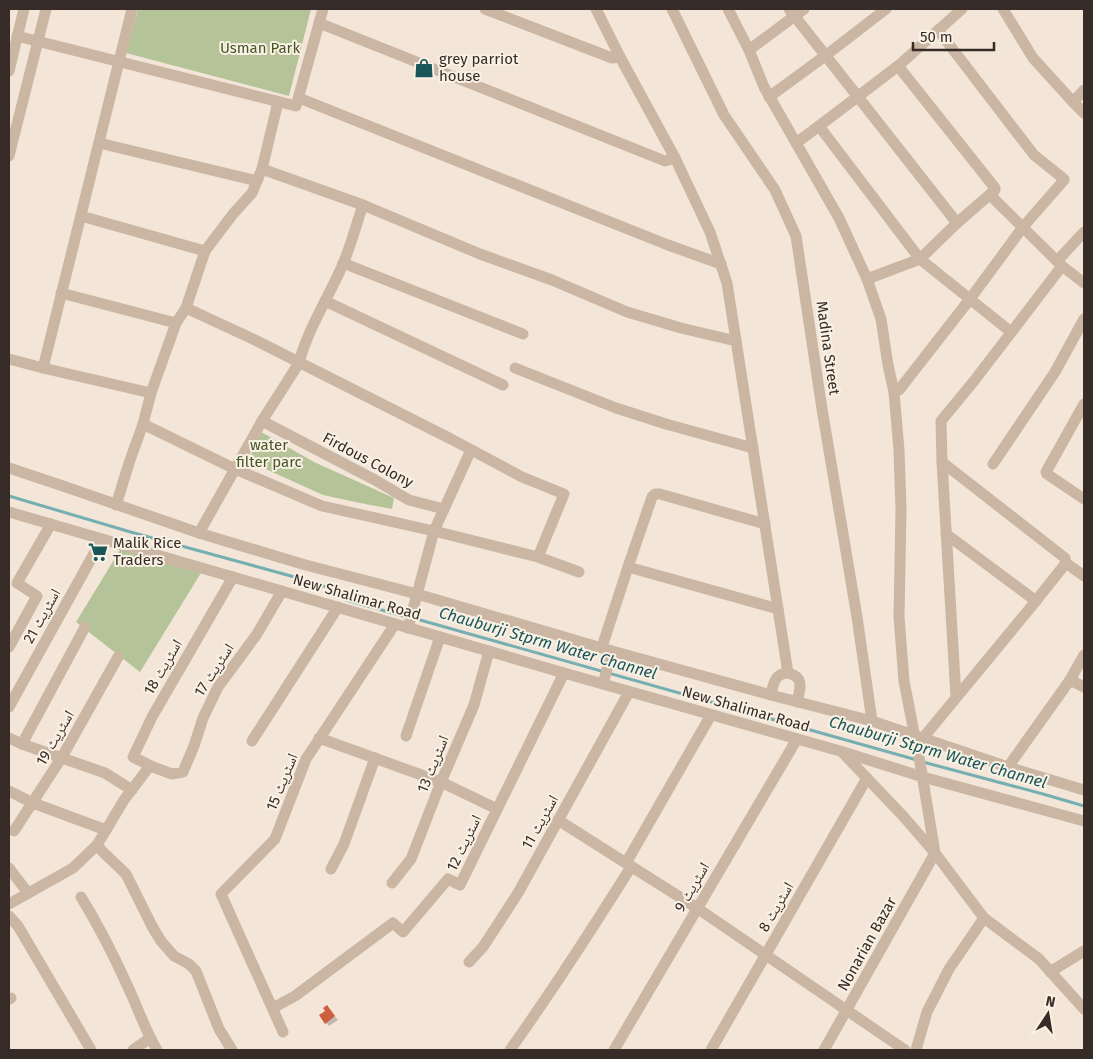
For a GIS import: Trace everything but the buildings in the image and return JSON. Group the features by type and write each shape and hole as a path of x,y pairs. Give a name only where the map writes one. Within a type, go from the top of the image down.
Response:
{"street":[{"path":"9,71 11,54 24,9"},
{"path":"9,156 46,9"},
{"path":"43,368 132,9"},
{"path":"17,36 296,106 323,9"},
{"path":"485,9 612,58 620,57"},
{"path":"596,9 675,158 710,232 727,283 788,673"},
{"name":"Madina Street","path":"672,9 724,115 775,190 796,236 872,721"},
{"path":"728,9 749,50 769,97 839,218 867,279 881,319 894,392 899,450 902,509 900,617 904,680 918,739 935,853"},
{"path":"769,97 886,9"},
{"path":"796,143 898,66 962,9"},
{"path":"1003,9 1033,58 1084,113"},
{"path":"749,50 796,11 825,56 957,223"},
{"path":"319,23 666,161 675,158"},
{"path":"894,392 898,390 970,299 1023,228 1064,182 1064,178 1034,155 938,30"},
{"path":"867,279 920,259 995,190 898,66"},
{"path":"1073,102 1084,90"},
{"path":"299,98 659,242 721,264"},
{"path":"116,505 143,424 151,393 176,323 186,308 205,251 233,214 252,193 262,169 278,102"},
{"path":"819,126 920,259 1011,332"},
{"path":"99,143 257,181"},
{"path":"262,169 363,206 480,254 552,280 627,312 681,328 736,341"},
{"path":"990,195 1060,264 1084,283"},
{"path":"199,533 262,421 299,363 314,322 343,263 363,206"},
{"path":"81,216 205,251"},
{"path":"956,698 941,421 1011,332 1084,232"},
{"path":"343,263 524,334"},
{"path":"62,293 176,323"},
{"path":"325,301 504,385"},
{"path":"186,308 253,339 522,477 564,494 538,558"},
{"path":"992,464 1055,372 1084,319"},
{"path":"9,359 151,393"},
{"path":"515,368 616,408 753,448"},
{"path":"1084,404 1046,472 1084,499"},
{"name":"Firdous Colony","path":"262,421 375,480 409,500 444,509"},
{"path":"143,424 235,468 322,506 434,531 538,558 579,572"},
{"path":"409,624 434,531 471,450"},
{"path":"942,462 1065,558 1066,563 1084,576"},
{"path":"9,468 199,533 302,564 608,652 872,721 918,739 1084,790"},
{"path":"603,681 628,567 652,497 655,494 765,524"},
{"name":"New Shalimar Road","path":"10,516 50,524 395,624 409,624 440,637 564,673 603,681 629,692 922,773 1084,821"},
{"path":"9,647 37,596 17,583 50,524"},
{"path":"946,534 1036,601"},
{"name":"اسٹریٹ 21","path":"9,707 102,539"},
{"path":"918,739 956,698 1066,563"},
{"path":"628,567 778,609"},
{"name":"اسٹریٹ 18","path":"153,767 134,756 152,716 233,577"},
{"name":"اسٹریٹ 17","path":"153,767 172,774 183,772 203,718 218,687 256,634 282,591"},
{"path":"252,741 338,607"},
{"name":"اسٹریٹ 15","path":"273,1008 221,894 275,839 306,759 395,624"},
{"path":"22,744 85,627"},
{"path":"406,736 440,637"},
{"name":"اسٹریٹ 13","path":"392,883 411,859 474,705 489,651"},
{"path":"1008,767 1070,680 1084,655"},
{"name":"اسٹریٹ 19","path":"14,831 62,757 118,657"},
{"name":"اسٹریٹ 12","path":"273,1008 295,996 393,923 403,932 448,879 460,885 564,673"},
{"path":"771,695 776,679 780,674 793,674 800,683 797,702"},
{"path":"1070,680 1084,688"},
{"name":"اسٹریٹ 11","path":"469,962 483,947 518,893 629,692"},
{"path":"510,1050 583,944 711,715"},
{"path":"9,738 105,773 132,790"},
{"path":"320,738 441,782 497,809"},
{"name":"اسٹریٹ 9","path":"614,1050 797,739"},
{"path":"840,751 903,816 935,853 984,918 1039,959 1084,1009"},
{"path":"332,869 344,844 375,758"},
{"path":"9,904 73,868 97,845 124,800 149,767 153,767"},
{"name":"اسٹریٹ 8","path":"711,1050 866,778"},
{"path":"9,791 32,803 106,830"},
{"path":"558,820 697,908 906,1050"},
{"path":"97,845 126,874 161,941 174,956 189,964 196,971 219,1029 232,1050"},
{"name":"Nonarian Bazar","path":"824,1050 935,853"},
{"path":"9,868 28,894"},
{"path":"82,897 128,987 157,1050"},
{"path":"9,916 18,926 92,1050"},
{"path":"916,1050 928,1012 949,969 984,918"},
{"path":"1050,972 1084,951"},
{"path":"273,1008 284,1032"},
{"path":"132,1050 150,1038"}],"green space":[{"name":"Usman Park","path":"138,9 311,9 289,96 126,53"},
{"name":"water filter parc","path":"256,429 314,462 394,498 392,509 323,495 250,462"},
{"path":"123,545 204,568 140,672 76,622"}],"waterway":[{"name":"Chauburji Stprm Water Channel","path":"9,496 291,576 330,588 346,600 407,617"},
{"name":"Chauburji Stprm Water Channel","path":"413,618 917,760"},
{"name":"Chauburji Stprm Water Channel","path":"923,762 1084,806"}],"place":[{"name":"grey parriot house","path":"424,68"},
{"name":"Malik Rice Traders","path":"98,552"}]}
